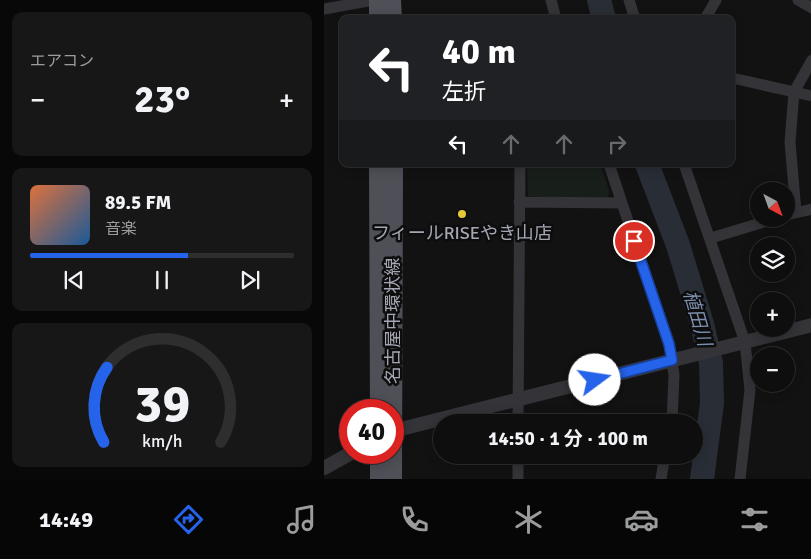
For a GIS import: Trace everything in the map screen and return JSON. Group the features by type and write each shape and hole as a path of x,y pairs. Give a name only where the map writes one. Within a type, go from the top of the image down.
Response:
{"main road":[{"path":"378,0 378,15"},
{"path":"392,0 393,15"},
{"name":"名古屋中環状線","path":"378,167 379,399"},
{"name":"名古屋中環状線","path":"393,399 394,167"},
{"path":"378,479 379,464"},
{"name":"名古屋中環状線","path":"393,464 393,479"}],"street":[{"path":"324,9 374,0"},
{"path":"550,0 555,15"},
{"path":"629,0 634,15"},
{"path":"707,15 716,0"},
{"path":"798,0 811,8"},
{"path":"791,182 790,142 794,92 811,60"},
{"path":"735,79 811,96"},
{"path":"518,414 520,167"},
{"path":"610,167 669,344 673,360 673,414"},
{"path":"685,167 711,238 742,343 750,390 740,479"},
{"path":"519,202 622,203"},
{"path":"795,213 811,209"},
{"path":"711,238 750,226"},
{"path":"404,427 811,325"},
{"path":"324,468 339,460"},
{"path":"518,464 518,479"},
{"path":"661,479 664,464"}],"shaded area":[{"path":"527,167 601,167 609,190 608,199 528,196"}],"waterway":[{"name":"植田川","path":"599,0 603,15"},
{"name":"植田川","path":"648,167 678,245 702,324 711,363 712,403 702,479"}],"place":[{"name":"フィールRISEやき山店","path":"462,214"}],"route":[{"path":"595,380 672,360 669,344 634,241"}]}
